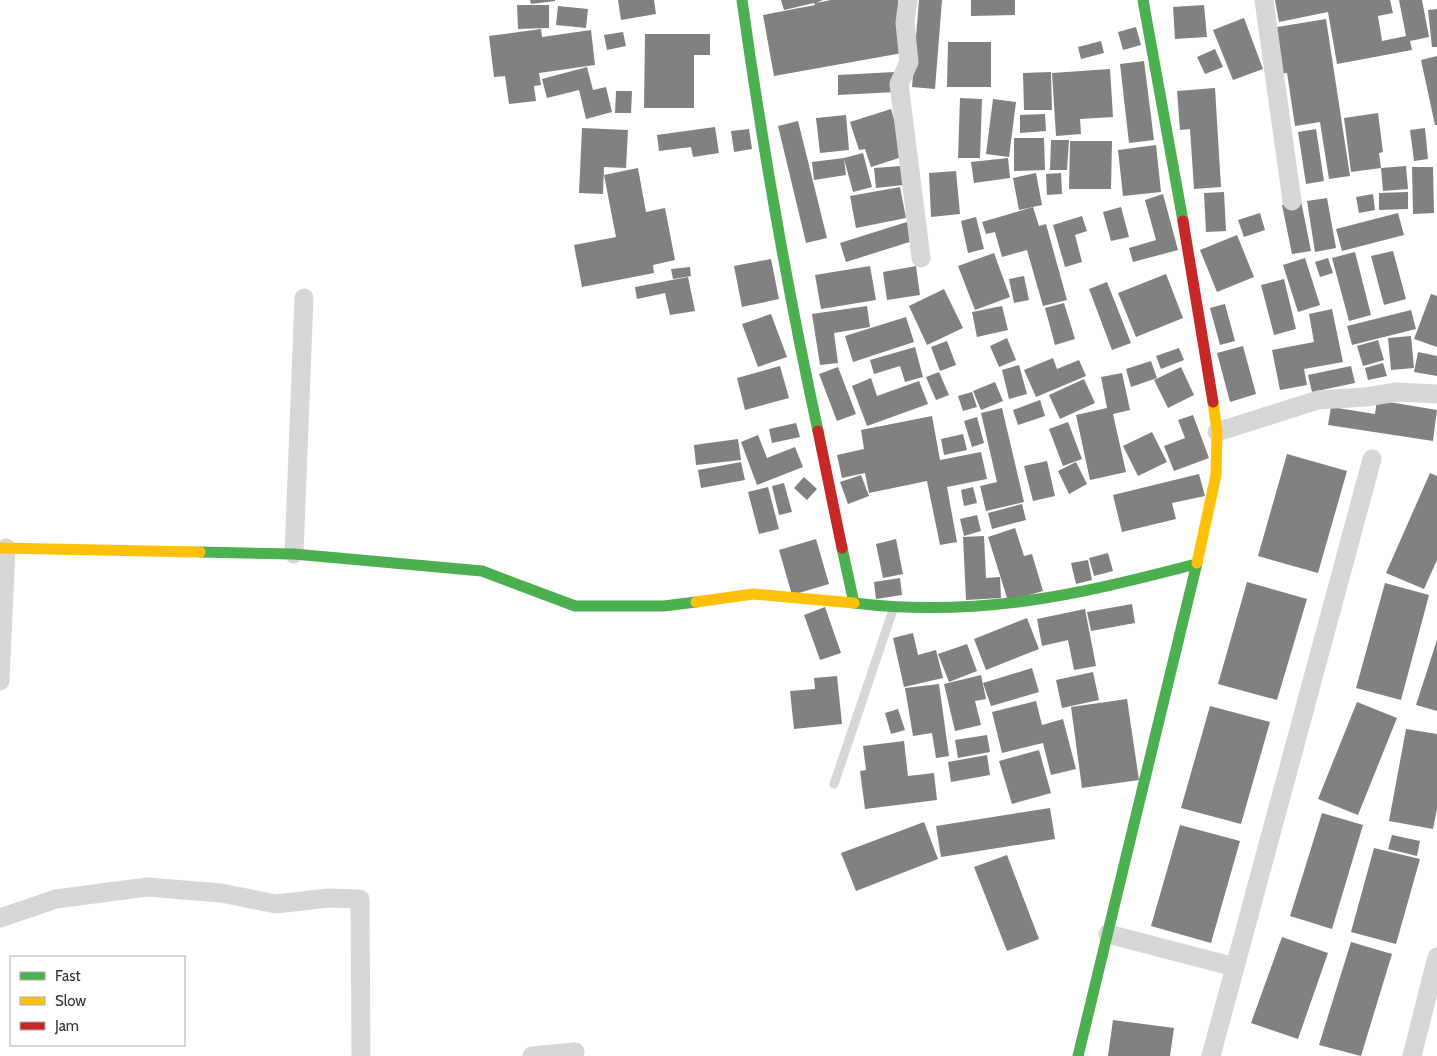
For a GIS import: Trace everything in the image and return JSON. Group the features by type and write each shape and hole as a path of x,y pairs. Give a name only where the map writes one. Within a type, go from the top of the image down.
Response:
{"street":[{"path":"742,0 756,100 796,329 854,603"},
{"path":"908,0 905,23 909,62 899,84 922,258"},
{"path":"1078,1056 1216,475 1217,432 1197,295 1143,0"},
{"path":"1264,0 1292,201"},
{"path":"294,554 304,298"},
{"path":"1217,432 1318,400 1366,397 1398,392 1437,394"},
{"path":"1211,1056 1372,459"},
{"path":"0,681 3,548 294,554 482,571 575,606 664,606 753,594 854,603 893,610 1007,605 1137,579 1196,564"},
{"path":"0,918 56,899 147,887 221,893 276,904 329,898 360,899 361,1056"},
{"path":"1108,934 1235,967"},
{"path":"1412,1056 1437,957"},
{"path":"532,1056 575,1052"}],"lane":[{"path":"834,784 893,610"}],"building":[{"path":"530,0 555,0 555,1 531,4"},
{"path":"618,0 654,0 656,14 621,20"},
{"path":"781,0 823,0 816,3 831,0 898,0 908,52 774,76 763,15 815,5 814,3 784,10"},
{"path":"919,0 942,0 935,89 912,87"},
{"path":"971,0 1015,0 1015,15 971,16"},
{"path":"1275,0 1390,0 1393,13 1378,16 1382,41 1406,36 1399,0 1422,0 1429,37 1410,41 1412,50 1337,64 1328,12 1279,22"},
{"path":"517,5 549,5 549,28 518,29"},
{"path":"1204,5 1207,37 1175,39 1173,7"},
{"path":"558,6 588,9 586,28 556,25"},
{"path":"1437,9 1437,47 1432,47 1428,10"},
{"path":"1244,18 1263,69 1233,80 1213,30"},
{"path":"1326,19 1350,176 1329,179 1320,122 1295,126 1287,73 1278,74 1271,28"},
{"path":"1136,27 1141,45 1123,50 1118,32"},
{"path":"541,29 542,37 591,30 595,65 539,73 541,85 534,86 536,101 509,104 505,76 494,77 489,36"},
{"path":"623,32 626,46 607,50 604,35"},
{"path":"645,34 710,34 710,55 694,55 694,108 644,108"},
{"path":"1101,41 1104,53 1081,59 1078,47"},
{"path":"948,42 991,42 991,87 947,87"},
{"path":"1215,49 1223,67 1205,74 1197,57"},
{"path":"1437,56 1437,125 1435,125 1421,60"},
{"path":"1144,61 1154,140 1129,143 1120,64"},
{"path":"587,67 593,90 606,87 612,112 586,119 579,90 547,98 542,79"},
{"path":"1110,69 1113,117 1080,119 1081,134 1056,136 1052,73"},
{"path":"895,72 896,92 838,95 838,75"},
{"path":"1051,72 1052,110 1024,110 1023,73"},
{"path":"1215,88 1221,187 1194,189 1190,129 1180,130 1177,91"},
{"path":"616,91 632,91 631,113 615,113"},
{"path":"960,98 982,99 980,158 958,158"},
{"path":"993,99 1016,102 1009,157 986,154"},
{"path":"891,109 905,156 871,167 865,149 859,150 850,122"},
{"path":"1378,113 1383,152 1379,153 1381,168 1351,172 1344,118"},
{"path":"1045,114 1046,131 1020,133 1020,115"},
{"path":"846,115 849,150 820,153 816,118"},
{"path":"798,121 827,238 806,243 778,126"},
{"path":"715,127 719,153 693,157 691,147 659,151 657,135"},
{"path":"582,128 628,130 626,168 604,167 603,194 579,193"},
{"path":"1425,128 1428,159 1414,161 1410,130"},
{"path":"749,129 752,149 734,152 731,131"},
{"path":"1316,129 1324,181 1306,184 1298,132"},
{"path":"1014,138 1044,138 1045,170 1014,171"},
{"path":"1051,140 1069,140 1067,170 1050,170"},
{"path":"1070,141 1112,141 1111,189 1069,189"},
{"path":"1156,145 1161,192 1123,196 1118,150"},
{"path":"863,153 872,187 853,192 844,159 846,175 814,180 812,162 844,158"},
{"path":"1008,158 1010,178 974,183 971,162"},
{"path":"901,166 903,185 876,188 874,168"},
{"path":"1406,166 1408,189 1383,191 1381,168"},
{"path":"1412,167 1433,167 1434,213 1413,214"},
{"path":"638,168 646,212 665,208 675,260 653,265 654,273 582,287 574,245 616,237 604,175"},
{"path":"956,171 960,214 931,217 929,173"},
{"path":"1036,173 1042,205 1019,210 1013,178"},
{"path":"1061,173 1062,194 1047,195 1046,174"},
{"path":"900,187 906,218 856,228 850,196"},
{"path":"1224,192 1226,231 1206,232 1204,193"},
{"path":"1408,192 1408,209 1379,210 1379,193"},
{"path":"1163,194 1178,250 1133,262 1129,248 1156,240 1145,200"},
{"path":"1373,194 1375,210 1359,213 1356,197"},
{"path":"1327,198 1336,248 1315,252 1307,201"},
{"path":"1301,201 1311,251 1292,254 1282,205"},
{"path":"1033,207 1039,226 1046,224 1067,300 1043,306 1027,250 1002,257 995,232 986,234 982,222"},
{"path":"1121,207 1129,237 1111,241 1103,212"},
{"path":"1260,213 1265,230 1244,237 1238,220"},
{"path":"1398,213 1404,235 1342,251 1336,229"},
{"path":"1082,216 1087,231 1075,235 1082,262 1065,267 1053,225"},
{"path":"976,217 984,249 968,253 961,221"},
{"path":"910,221 916,240 846,262 840,243"},
{"path":"1237,235 1254,277 1217,292 1200,250"},
{"path":"1393,251 1406,299 1384,305 1371,256"},
{"path":"1355,252 1371,315 1349,321 1332,258"},
{"path":"994,253 1010,297 975,310 958,266"},
{"path":"1305,258 1320,305 1298,312 1283,265"},
{"path":"1328,258 1333,273 1320,277 1315,262"},
{"path":"771,259 779,299 742,307 734,266"},
{"path":"870,266 876,300 821,309 815,275"},
{"path":"916,266 920,295 887,300 883,272"},
{"path":"690,267 691,276 673,279 671,269"},
{"path":"1166,274 1183,318 1136,337 1118,293"},
{"path":"1024,276 1029,300 1014,303 1009,279"},
{"path":"688,277 695,311 670,315 665,293 637,299 635,287"},
{"path":"1284,279 1296,329 1274,335 1261,285"},
{"path":"1107,282 1131,343 1112,350 1089,289"},
{"path":"944,289 963,328 927,345 909,306"},
{"path":"1431,294 1437,296 1437,347 1414,339"},
{"path":"1064,303 1075,339 1055,345 1045,308"},
{"path":"1225,304 1235,341 1220,345 1210,308"},
{"path":"867,306 870,327 834,333 838,363 820,365 812,314"},
{"path":"1002,306 1008,330 977,337 972,312"},
{"path":"1332,309 1343,362 1304,369 1307,385 1280,390 1272,350 1314,342 1309,314"},
{"path":"1411,310 1416,329 1352,345 1347,326"},
{"path":"771,314 787,357 758,367 742,324"},
{"path":"906,317 914,342 853,362 845,336"},
{"path":"1411,336 1414,368 1391,370 1388,338"},
{"path":"1007,338 1016,360 999,367 990,346"},
{"path":"1378,340 1384,360 1363,366 1357,346"},
{"path":"947,341 956,365 940,371 931,347"},
{"path":"1243,346 1256,394 1230,402 1217,353"},
{"path":"915,347 923,377 905,382 900,366 874,374 870,360"},
{"path":"1179,348 1184,360 1161,369 1156,356"},
{"path":"1418,352 1437,356 1437,376 1414,372"},
{"path":"1053,358 1057,369 1079,360 1086,376 1036,397 1024,370"},
{"path":"1151,361 1157,378 1131,387 1126,369"},
{"path":"1383,363 1387,376 1368,380 1365,368"},
{"path":"1019,365 1027,394 1009,399 1002,370"},
{"path":"780,366 789,398 745,410 737,378"},
{"path":"1351,366 1355,383 1312,392 1308,375"},
{"path":"838,367 856,414 837,421 819,374"},
{"path":"1181,367 1194,395 1168,408 1154,380"},
{"path":"939,372 949,395 936,400 926,377"},
{"path":"1122,373 1130,410 1113,414 1126,472 1090,480 1076,415 1107,408 1101,377"},
{"path":"871,378 877,396 919,381 928,404 867,426 852,386"},
{"path":"1084,379 1095,403 1060,419 1049,395"},
{"path":"995,382 1003,401 981,410 973,391"},
{"path":"972,392 977,407 963,411 958,396"},
{"path":"1040,400 1045,416 1018,425 1013,410"},
{"path":"1377,400 1437,410 1433,441 1328,425 1331,407 1375,414"},
{"path":"1002,408 1024,502 986,511 980,486 997,482 981,413"},
{"path":"1193,415 1209,458 1174,471 1164,446 1185,438 1178,420"},
{"path":"932,416 940,460 981,452 987,479 947,487 957,542 940,545 927,481 869,493 865,473 842,478 837,455 864,449 861,430"},
{"path":"977,417 984,443 972,447 964,421"},
{"path":"1068,422 1082,459 1063,466 1049,429"},
{"path":"796,423 800,437 772,443 769,429"},
{"path":"1152,432 1167,462 1138,476 1123,446"},
{"path":"963,434 967,450 944,455 941,439"},
{"path":"758,435 767,458 795,447 803,467 757,485 741,442"},
{"path":"738,439 741,460 696,465 694,445"},
{"path":"1287,454 1347,471 1318,573 1258,556"},
{"path":"1047,461 1055,496 1033,501 1024,466"},
{"path":"741,462 745,480 701,488 698,470"},
{"path":"1076,462 1087,484 1069,494 1058,471"},
{"path":"1430,473 1437,476 1437,560 1424,589 1386,573"},
{"path":"1199,474 1205,496 1172,503 1176,519 1122,532 1113,495"},
{"path":"861,475 869,496 848,504 840,482"},
{"path":"804,477 817,489 807,500 794,488"},
{"path":"784,483 792,512 779,515 772,486"},
{"path":"768,487 779,529 759,534 748,492"},
{"path":"973,487 977,503 964,506 961,490"},
{"path":"1022,504 1026,520 992,529 988,513"},
{"path":"977,515 981,531 964,536 960,519"},
{"path":"1015,528 1024,556 1032,554 1043,591 1008,601 988,537"},
{"path":"984,536 986,578 1000,577 1001,598 966,600 963,537"},
{"path":"816,539 829,584 792,595 779,550"},
{"path":"896,539 903,574 883,578 876,544"},
{"path":"1108,553 1113,571 1094,576 1089,558"},
{"path":"1088,560 1092,580 1076,584 1071,563"},
{"path":"900,578 902,595 876,599 874,582"},
{"path":"1247,582 1307,599 1277,700 1218,684"},
{"path":"1385,583 1429,595 1401,700 1356,688"},
{"path":"1132,604 1135,623 1091,631 1087,612"},
{"path":"825,607 841,653 820,660 804,615"},
{"path":"1085,609 1096,666 1074,670 1068,640 1042,646 1037,619"},
{"path":"1027,618 1039,649 986,670 974,639"},
{"path":"913,633 918,655 936,650 943,678 904,687 893,638"},
{"path":"1437,640 1437,711 1416,705"},
{"path":"967,644 977,671 949,682 938,654"},
{"path":"1032,668 1039,692 991,706 983,683"},
{"path":"1093,672 1099,700 1062,708 1056,680"},
{"path":"981,675 986,699 975,701 981,725 955,731 944,684"},
{"path":"837,676 842,724 794,729 790,691 815,689 814,678"},
{"path":"939,684 949,756 936,758 932,733 913,736 905,688"},
{"path":"1127,699 1139,780 1082,788 1071,707"},
{"path":"1036,701 1042,725 1063,719 1076,769 1051,775 1043,743 1002,753 992,712"},
{"path":"1357,702 1397,718 1358,815 1318,799"},
{"path":"1210,706 1270,722 1241,824 1181,808"},
{"path":"898,709 905,730 891,734 885,713"},
{"path":"1406,729 1437,734 1437,809 1433,829 1389,821"},
{"path":"987,735 990,752 958,758 955,740"},
{"path":"904,741 908,776 934,773 937,800 865,809 860,771 866,770 863,746"},
{"path":"1039,750 1051,793 1012,804 999,761"},
{"path":"987,755 990,775 951,782 948,762"},
{"path":"1050,808 1055,839 941,857 936,826"},
{"path":"1322,813 1363,825 1332,929 1290,916"},
{"path":"924,822 938,859 856,891 841,853"},
{"path":"1180,825 1240,841 1211,943 1151,926"},
{"path":"1392,835 1420,841 1417,856 1388,849"},
{"path":"1374,848 1420,859 1396,944 1351,932"},
{"path":"1007,855 1039,939 1007,951 974,867"},
{"path":"1282,937 1328,953 1298,1039 1251,1023"},
{"path":"1351,942 1392,954 1361,1056 1319,1045"},
{"path":"1113,1020 1174,1028 1170,1056 1108,1056"}],"traffic: fast":[{"path":"742,0 776,216 818,431"},
{"path":"1143,0 1183,221"},
{"path":"842,548 854,603 899,607 943,608 1027,601 1110,585 1196,564"},
{"path":"200,552 294,554 482,571 575,606 664,606 696,602"},
{"path":"1078,1056 1197,563"}],"traffic: slow":[{"path":"1197,563 1216,475 1217,432 1213,402"},
{"path":"0,548 200,552"},
{"path":"696,602 753,594 854,603"}],"traffic: jam":[{"path":"1183,221 1213,402"},
{"path":"818,431 842,548"}]}
